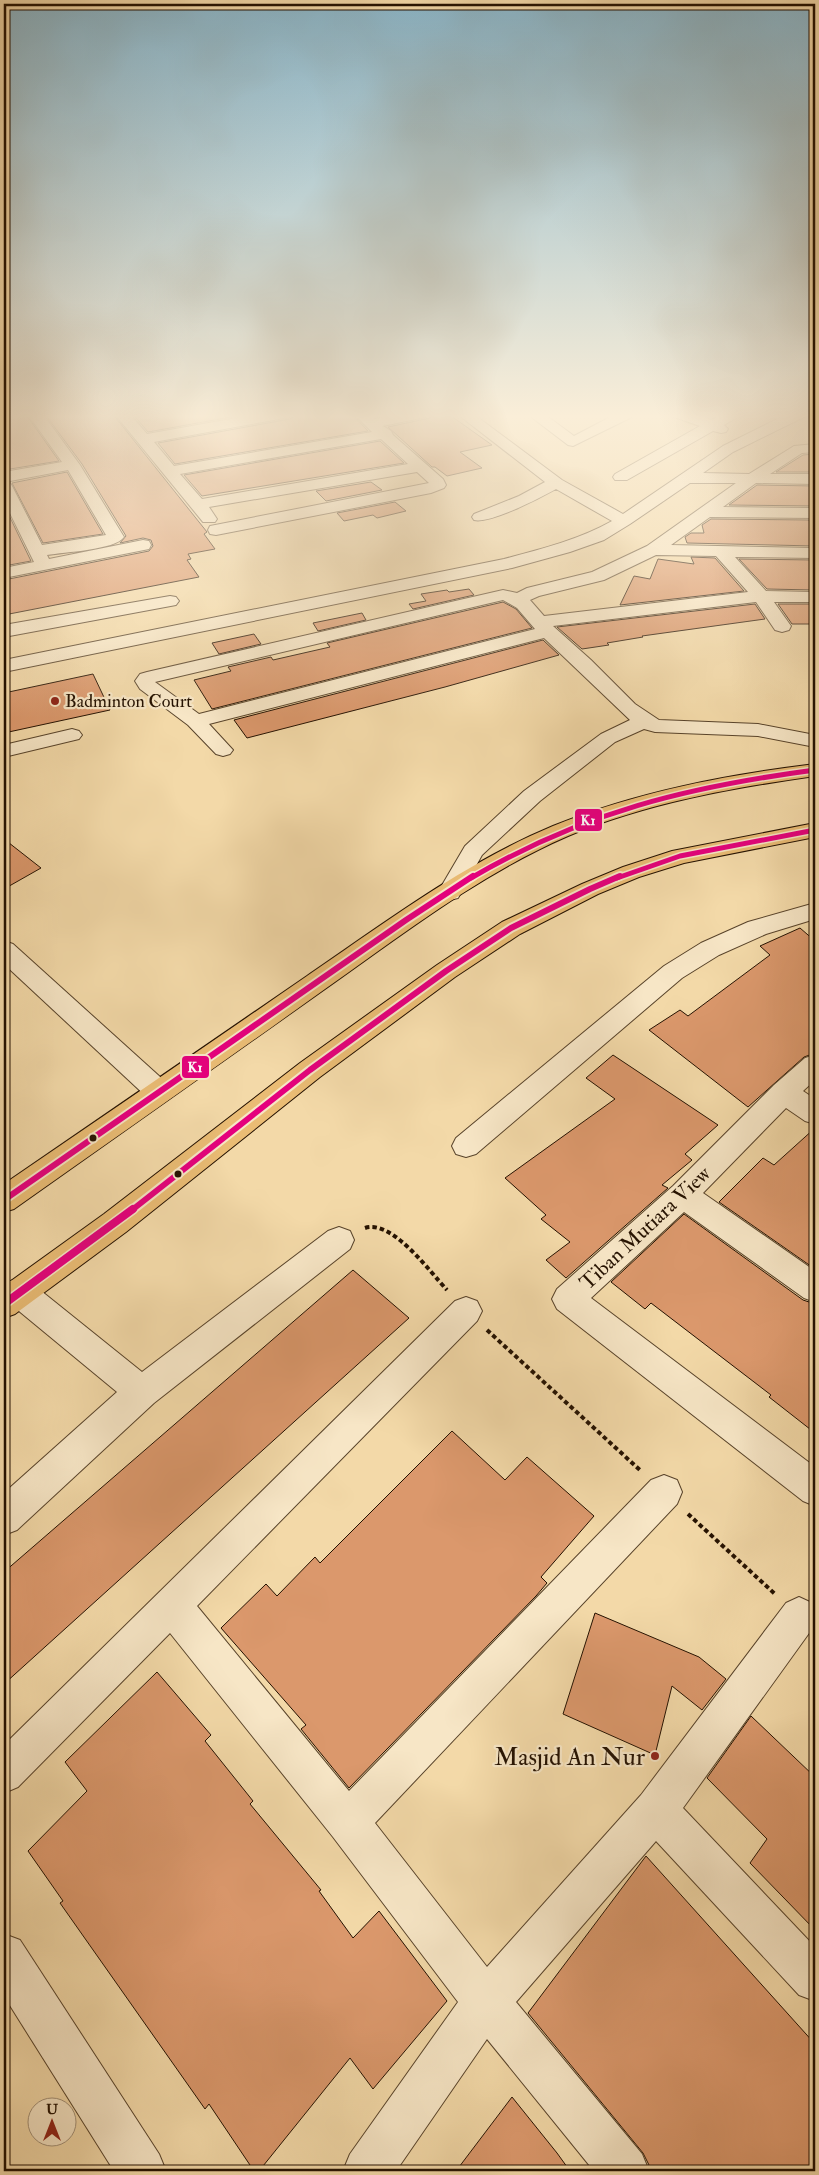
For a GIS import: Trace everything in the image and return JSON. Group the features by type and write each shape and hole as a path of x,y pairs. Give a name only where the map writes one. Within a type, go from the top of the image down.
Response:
{"highway":[{"path":"4,1200 397,926 514,853 559,832 652,798 716,785 815,770"},
{"path":"11,1298 115,1223 318,1064 446,971 511,928 590,890 680,856 815,830"}],"street":[{"path":"19,514 41,558"},
{"path":"4,573 41,558 116,537 102,514"},
{"path":"206,514 220,536 315,514"},
{"path":"480,516 484,514"},
{"path":"612,514 624,521"},
{"path":"4,666 506,564 579,544 633,514"},
{"path":"519,599 533,592 598,576 653,550 703,514"},
{"path":"41,558 143,545"},
{"path":"653,550 815,553"},
{"path":"721,552 761,596 782,626"},
{"path":"223,750 195,721 147,685 145,681 147,678 492,597 509,595 519,599 544,627 620,701 644,721 655,726 758,730 815,741"},
{"path":"195,721 544,627 761,596 815,597"},
{"path":"4,632 170,601"},
{"path":"450,892 473,851 532,796 608,738 644,721"},
{"path":"4,751 72,735"},
{"path":"466,1146 673,972 710,949 757,928 815,911"},
{"path":"9,962 159,1092"},
{"name":"Tiban Mutiara View","path":"815,1065 784,1092 684,1195 568,1299 815,1489"},
{"path":"784,1092 815,1113"},
{"path":"684,1195 815,1288"},
{"path":"4,1517 142,1392 339,1240"},
{"path":"11,1298 142,1392"},
{"path":"4,1773 466,1311"},
{"path":"348,1822 664,1492"},
{"path":"172,1605 348,1822 486,2002 625,2171"},
{"path":"367,2171 486,2002 656,1810 799,1616"},
{"path":"656,1810 815,1979"},
{"path":"4,1956 142,2171"}],"path":[{"path":"339,1240 357,1230 372,1226 382,1227 393,1234 466,1311 799,1616"}],"building":[{"path":"4,514 9,514 31,561 4,566"},
{"path":"28,514 92,514 103,534 43,543"},
{"path":"113,514 193,514 207,532 204,534 215,549 188,554 191,559 187,560 199,577 4,615 4,580 149,551 153,546 151,540 143,538 120,543 126,536"},
{"path":"338,514 392,514 377,518 373,515 344,521"},
{"path":"711,519 809,520 815,535 815,546 687,543 685,537 691,533 704,533 702,525"},
{"path":"691,557 715,558 744,591 620,605 634,576 650,579 658,559 694,564"},
{"path":"739,559 815,560 815,590 767,589"},
{"path":"469,589 474,595 413,609 409,604 426,601 421,594"},
{"path":"503,602 516,609 532,628 212,709 194,680 231,671 228,667 271,657 273,660 330,647 327,643"},
{"path":"755,604 765,619 642,636 607,643 609,645 582,649 557,627"},
{"path":"778,604 815,604 815,624 792,624"},
{"path":"362,613 366,620 318,631 313,623"},
{"path":"254,634 261,644 219,654 212,643"},
{"path":"543,640 559,655 445,687 247,738 234,720"},
{"name":"Badminton Court","path":"93,674 110,710 4,733 4,693"},
{"path":"4,839 41,868 4,889"},
{"path":"800,928 815,941 815,1053 804,1057 748,1107 649,1030 680,1010 688,1016 770,955 760,946"},
{"path":"613,1055 718,1125 685,1154 692,1160 662,1185 668,1188 566,1278 546,1260 570,1242 541,1219 546,1215 505,1178 615,1099 586,1078"},
{"path":"815,1128 815,1269 719,1202 763,1158 774,1165"},
{"path":"684,1214 803,1300 815,1304 815,1433 769,1397 771,1395 651,1303 645,1309 611,1282"},
{"path":"353,1270 409,1318 4,1684 4,1572"},
{"path":"452,1431 505,1480 527,1457 594,1516 541,1577 547,1583 536,1596 349,1788 301,1729 306,1725 221,1628 266,1584 277,1596 315,1557 320,1563"},
{"path":"595,1613 699,1657 726,1679 702,1710 672,1686 655,1755 563,1714"},
{"path":"157,1672 211,1735 205,1741 253,1801 250,1804 321,1890 319,1891 353,1938 379,1911 447,2001 373,2089 350,2058 259,2171 254,2171 209,2104 205,2109 60,1903 63,1901 28,1851 87,1791 65,1762"},
{"path":"751,1716 815,1777 815,1930 750,1863 767,1839 707,1778"},
{"path":"646,1856 815,2044 815,2171 652,2171 643,2153 528,2013"},
{"path":"512,2097 557,2153 570,2171 456,2171"}],"transit line":[{"name":"K1","path":"4,1200 406,920 497,862 561,831 592,819 654,800 750,779 815,770"},
{"name":"K1","path":"4,1304 115,1223 310,1070 446,971 511,928 590,889 631,872 680,856 815,830"}],"place":[{"name":"Badminton Court","path":"55,701"},
{"name":"Masjid An Nur","path":"655,1756"}]}
